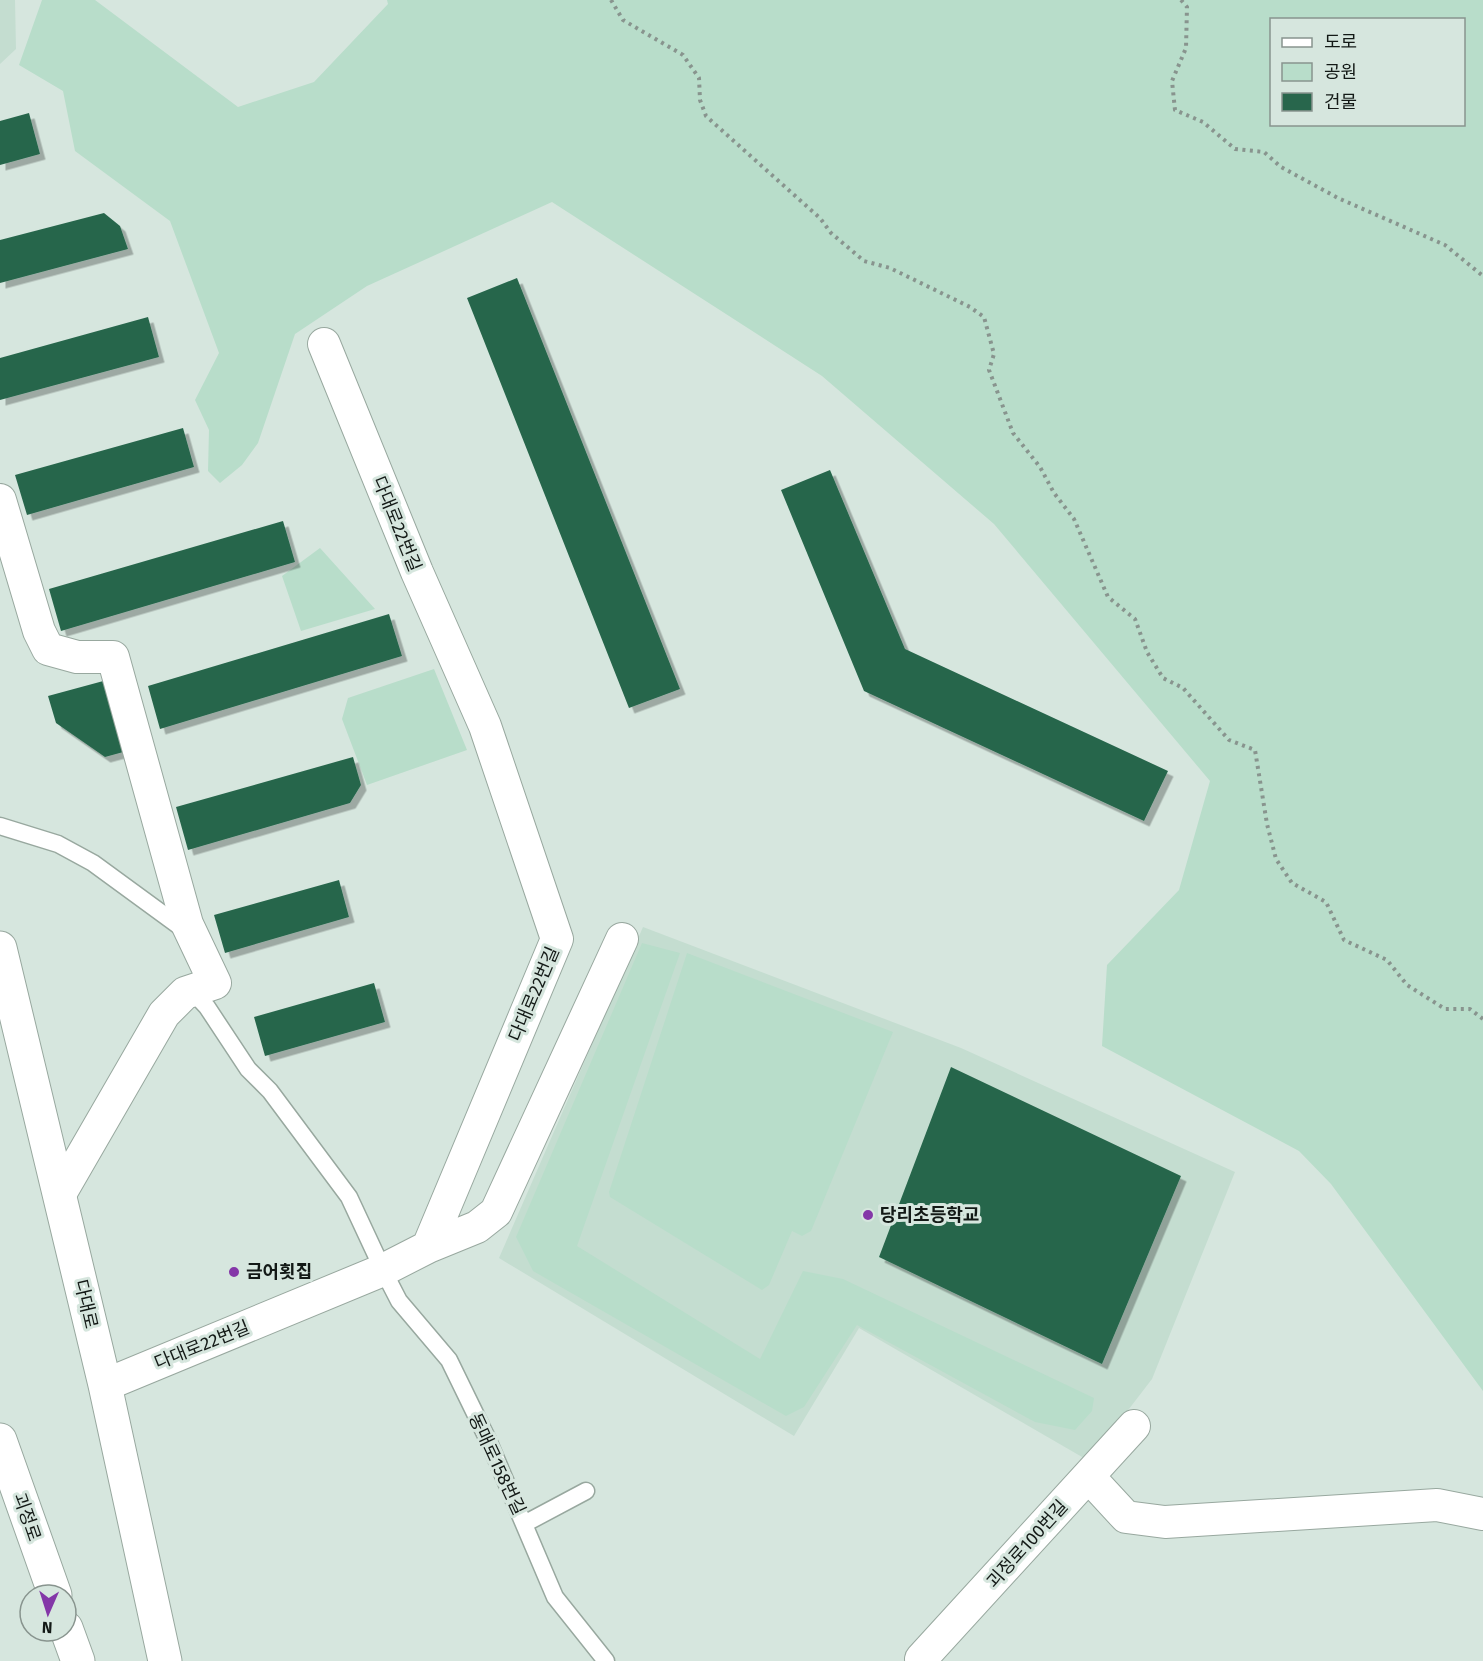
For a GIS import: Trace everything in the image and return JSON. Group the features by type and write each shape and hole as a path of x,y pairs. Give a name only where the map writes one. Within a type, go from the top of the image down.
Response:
{"main road":[{"name":"다대로","path":"0,948 105,1385 165,1661"},
{"name":"괴정로","path":"0,1440 50,1583"},
{"path":"71,1643 78,1661"}],"street":[{"name":"다대로22번길","path":"105,1385 382,1270 428,1248 557,939 485,726 417,572 324,344"},
{"path":"0,500 39,631 48,649 77,657 113,657 187,924 215,983 185,993 164,1014 60,1194"},
{"path":"428,1248 477,1227 496,1212 622,939"},
{"name":"괴정로100번길","path":"922,1661 921,1659 1134,1426"},
{"path":"1089,1477 1126,1517 1165,1522 1437,1505 1483,1514"}],"lane":[{"path":"0,826 58,844 93,863 194,937"},
{"name":"동매로158번길","path":"192,991 207,1007 248,1069 270,1091 349,1197 382,1270 399,1301 449,1360 488,1440 555,1596 606,1661"},
{"path":"524,1524 586,1491"}],"path":[{"path":"611,0 623,20 683,55 699,78 700,100 706,116 820,218 831,233 864,261 891,268 970,307 984,317 994,354 989,370 1014,433 1040,467 1054,493 1074,519 1108,597 1135,619 1147,652 1163,678 1183,688 1229,740 1255,750 1267,824 1276,859 1292,883 1326,902 1344,940 1388,960 1407,985 1445,1009 1470,1009 1483,1019"},
{"path":"1181,0 1187,8 1186,48 1172,81 1175,110 1203,122 1235,149 1264,152 1281,167 1338,198 1445,245 1483,276"}],"shaded area":[{"path":"0,0 15,0 16,49 0,64"},
{"name":"당리초등학교","path":"643,927 961,1048 1235,1172 1152,1379 1089,1461 859,1328 794,1436 499,1258"}],"green space":[{"path":"42,0 95,0 238,107 314,82 388,4 387,0 1483,0 1483,1391 1331,1184 1299,1151 1102,1046 1107,965 1179,890 1210,781 994,524 822,376 552,202 367,286 295,334 258,443 242,465 220,483 208,471 209,430 195,400 219,353 170,221 75,151 63,91 19,65"},
{"path":"320,548 375,609 301,631 282,576"},
{"path":"434,669 467,750 367,785 342,719 348,698"},
{"path":"642,943 680,953 577,1246 760,1359 803,1271 843,1279 1094,1398 1092,1411 1075,1430 1035,1422 857,1325 804,1407 786,1416 533,1271 516,1237"},
{"path":"687,953 893,1032 811,1231 802,1236 792,1231 769,1285 762,1290 610,1197 609,1192"}],"building":[{"path":"29,113 40,154 0,165 0,121"},
{"path":"104,213 120,226 128,249 0,283 0,240"},
{"path":"517,278 680,689 629,708 467,298"},
{"path":"148,317 159,357 0,400 0,358"},
{"path":"183,428 194,467 27,515 15,475"},
{"path":"830,470 905,649 1168,771 1144,821 864,691 781,490"},
{"path":"283,521 295,562 61,631 49,589"},
{"path":"389,614 402,656 160,729 148,686"},
{"path":"107,680 127,751 105,757 56,723 48,696"},
{"path":"353,757 361,785 350,803 188,850 176,807"},
{"path":"339,880 349,917 225,953 214,915"},
{"path":"374,983 385,1022 265,1056 254,1017"},
{"path":"951,1067 1181,1176 1102,1364 879,1257"}],"place":[{"name":"당리초등학교","path":"868,1215"},
{"name":"금어횟집","path":"234,1272"}]}
